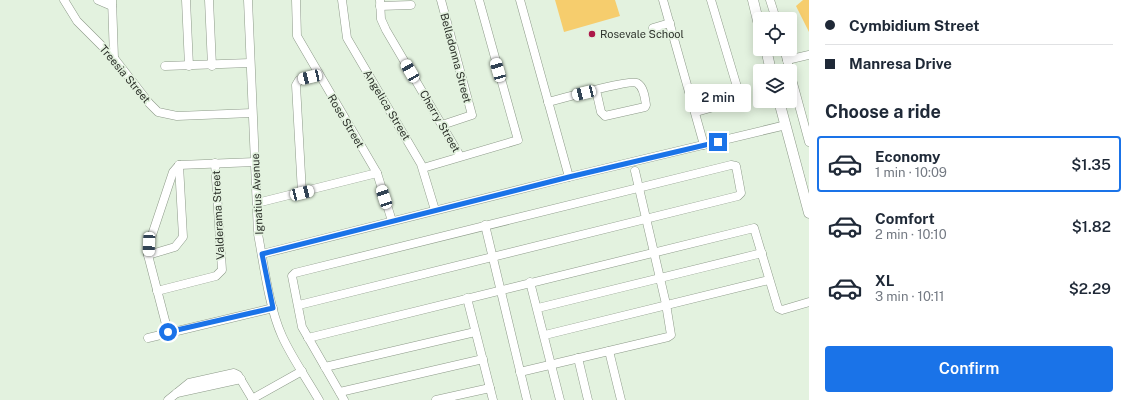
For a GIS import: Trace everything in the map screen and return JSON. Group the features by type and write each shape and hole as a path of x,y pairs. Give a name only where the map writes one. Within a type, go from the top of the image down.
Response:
{"main road":[{"path":"753,0 756,12"},
{"path":"781,108 809,213"}],"street":[{"name":"Treesia Street","path":"64,0 78,21 114,58 149,103 158,112 177,116 252,113"},
{"path":"98,0 112,3 114,58"},
{"path":"186,0 189,66"},
{"path":"209,0 212,66"},
{"name":"Ignatius Avenue","path":"248,0 258,234 273,308 282,336 319,400"},
{"name":"Rose Street","path":"296,0 294,36 377,173 392,221"},
{"name":"Angelica Street","path":"342,0 347,38 423,168 435,210"},
{"name":"Belladonna Street","path":"440,0 472,115 442,124"},
{"path":"423,168 518,140 478,0"},
{"path":"520,0 569,177"},
{"path":"663,0 696,112 704,145"},
{"path":"696,112 732,102 735,99 738,90 711,0"},
{"path":"770,0 774,12"},
{"path":"380,3 411,5"},
{"name":"Cherry Street","path":"380,3 381,19 386,30 460,156"},
{"path":"653,28 670,23"},
{"path":"787,60 809,55"},
{"path":"786,56 788,64"},
{"path":"165,66 212,66 250,63"},
{"path":"302,193 296,85 299,80 318,75"},
{"path":"548,102 596,90 632,81 639,84 642,88 646,105 645,107 605,116 601,112 596,90"},
{"path":"797,97 809,142"},
{"path":"262,254 569,177 786,125"},
{"path":"168,332 156,291 148,254 149,244 173,172 179,165 255,162"},
{"name":"Valderama Street","path":"156,291 216,276 222,270 215,163"},
{"path":"299,306 738,196 741,193 741,188 736,166 733,164 294,273 292,276 299,306 300,320 308,338 344,400"},
{"path":"148,254 175,247 183,237 179,165"},
{"path":"520,372 670,336 672,334 635,171"},
{"path":"257,203 302,193 377,173"},
{"path":"484,225 527,400"},
{"path":"308,338 530,282 754,228 769,280 780,310 809,302"},
{"path":"538,308 762,253"},
{"path":"545,335 666,304 769,280"},
{"path":"530,282 545,335 560,400"},
{"path":"467,298 493,400"},
{"path":"148,338 273,308"},
{"path":"325,367 476,332"},
{"path":"609,351 621,400"},
{"path":"578,358 588,400"},
{"path":"340,392 483,359"},
{"path":"171,397 189,383 231,373 237,374 253,400 302,371"},
{"path":"436,400 490,388"}],"shaded area":[{"path":"555,0 615,0 620,16 564,32"},
{"path":"803,0 809,0 809,32 796,6"}],"place":[{"name":"Rosevale School","path":"592,34"}],"route":[{"path":"168,332 273,308 262,254 569,177 718,142"}]}
